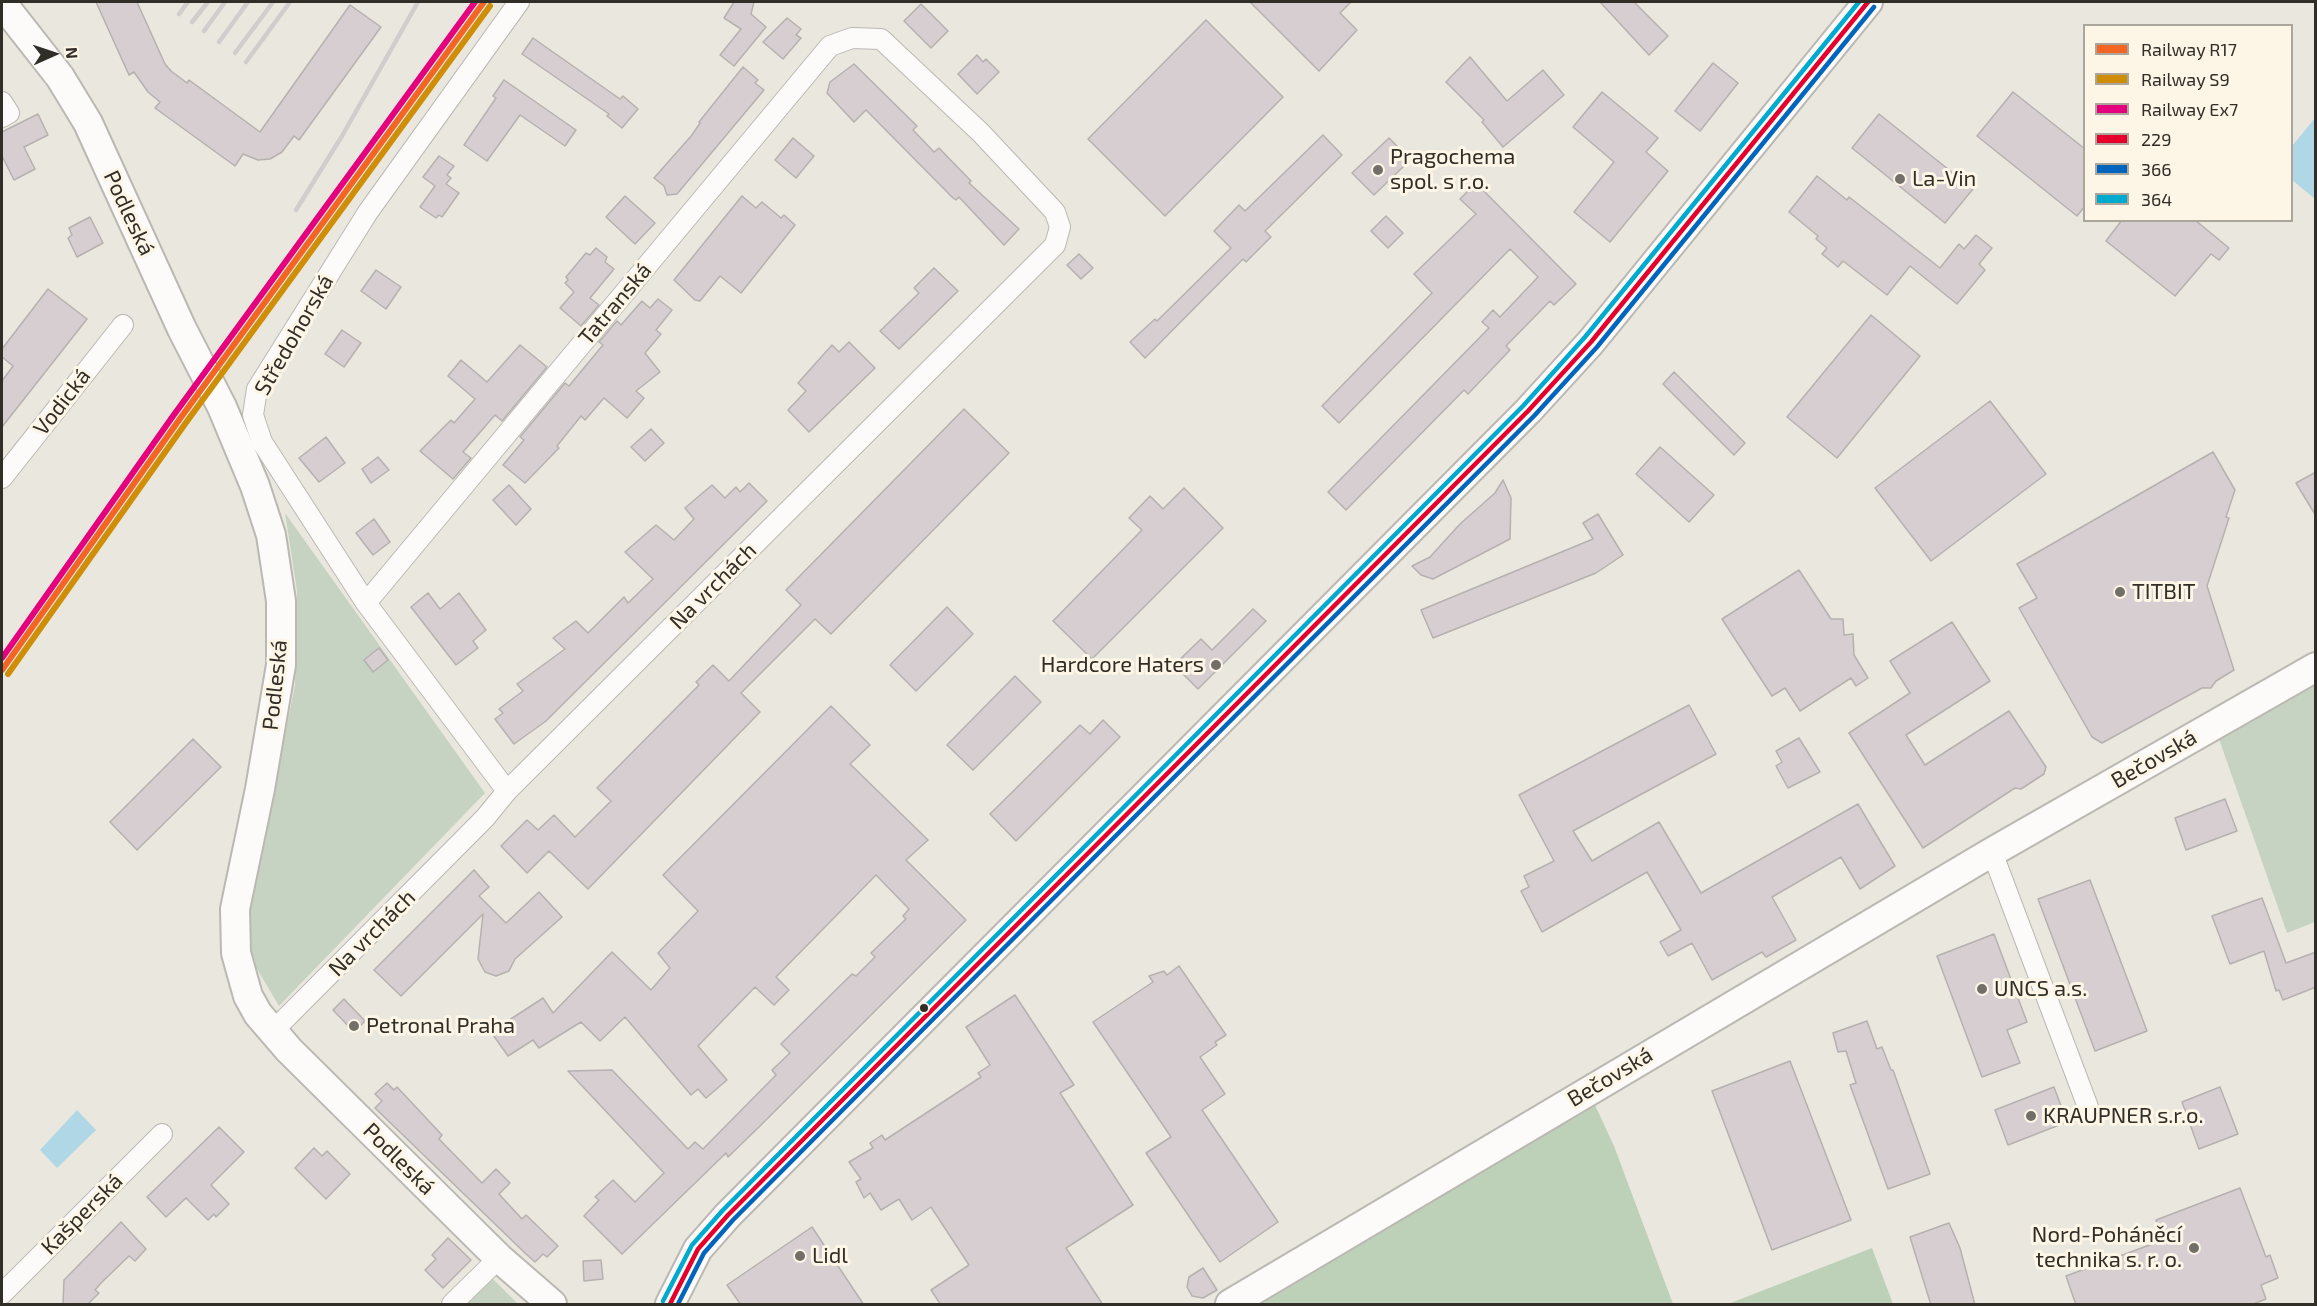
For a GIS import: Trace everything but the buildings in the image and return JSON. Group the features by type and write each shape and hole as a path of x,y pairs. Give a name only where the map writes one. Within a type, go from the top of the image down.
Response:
{"main road":[{"path":"670,1305 698,1249 728,1215 1544,394 1591,342 1868,2"},
{"name":"Podleská","path":"2,3 60,77 88,123 182,329 222,407 255,486 271,535 281,601 281,665 260,789 240,882 234,932 240,974 248,996 272,1032 499,1258 552,1305"},
{"name":"Bečovská","path":"1230,1305 1992,852 2316,667"}],"street":[{"name":"Středohorská","path":"507,791 366,603 262,442 253,415 257,389 368,212 519,2"},
{"name":"Tatranská","path":"366,603 830,46 852,38 881,39"},
{"name":"Na vrchách","path":"272,1032 485,818 507,791 1055,245 1060,227 1055,212 981,133 881,39"},
{"name":"Vodická","path":"2,478 123,325"},
{"path":"1992,852 2091,1115"},
{"name":"Kašperská","path":"2,1294 162,1134"},
{"path":"452,1305 499,1258"}],"green space":[{"path":"285,513 485,793 279,1006 250,957 250,909 295,685 297,591"},
{"path":"2315,684 2315,922 2287,933 2219,739"},
{"path":"1595,1105 1614,1146 1673,1304 1261,1304"},
{"path":"1872,1248 1893,1304 1728,1304"},
{"path":"492,1278 518,1304 466,1304"}],"water":[{"path":"2315,118 2315,199 2293,181 2293,145"},
{"path":"77,1110 96,1130 57,1168 40,1150"}],"railway":[{"path":"179,14 188,2"},
{"path":"192,22 208,2"},
{"path":"204,31 225,2"},
{"path":"219,42 248,2"},
{"path":"235,53 273,2"},
{"path":"246,62 290,2"},
{"path":"296,210 342,136 418,2"}],"rail line":[{"name":"Ex7","path":"2,658 173,416 475,2"},
{"name":"R17","path":"2,670 179,420 484,2"},
{"name":"S9","path":"8,674 185,424 490,6"}],"transit line":[{"name":"364","path":"663,1301 692,1245 723,1210 1523,406 1585,337 1859,2"},
{"name":"229","path":"670,1304 698,1249 728,1215 1528,411 1591,342 1868,2"},
{"name":"366","path":"678,1304 704,1253 733,1220 1534,416 1597,347 1874,7"}],"place":[{"name":"Pragochema spol. s r.o.","path":"1378,170"},
{"name":"La-Vin","path":"1900,179"},
{"name":"TITBIT","path":"2120,592"},
{"name":"Hardcore Haters","path":"1216,665"},
{"name":"UNCS a.s.","path":"1982,989"},
{"name":"Petronal Praha","path":"354,1026"},
{"name":"KRAUPNER s.r.o.","path":"2031,1116"},
{"name":"Nord-Poháněcí technika s. r. o.","path":"2194,1248"},
{"name":"Lidl","path":"800,1256"}]}
